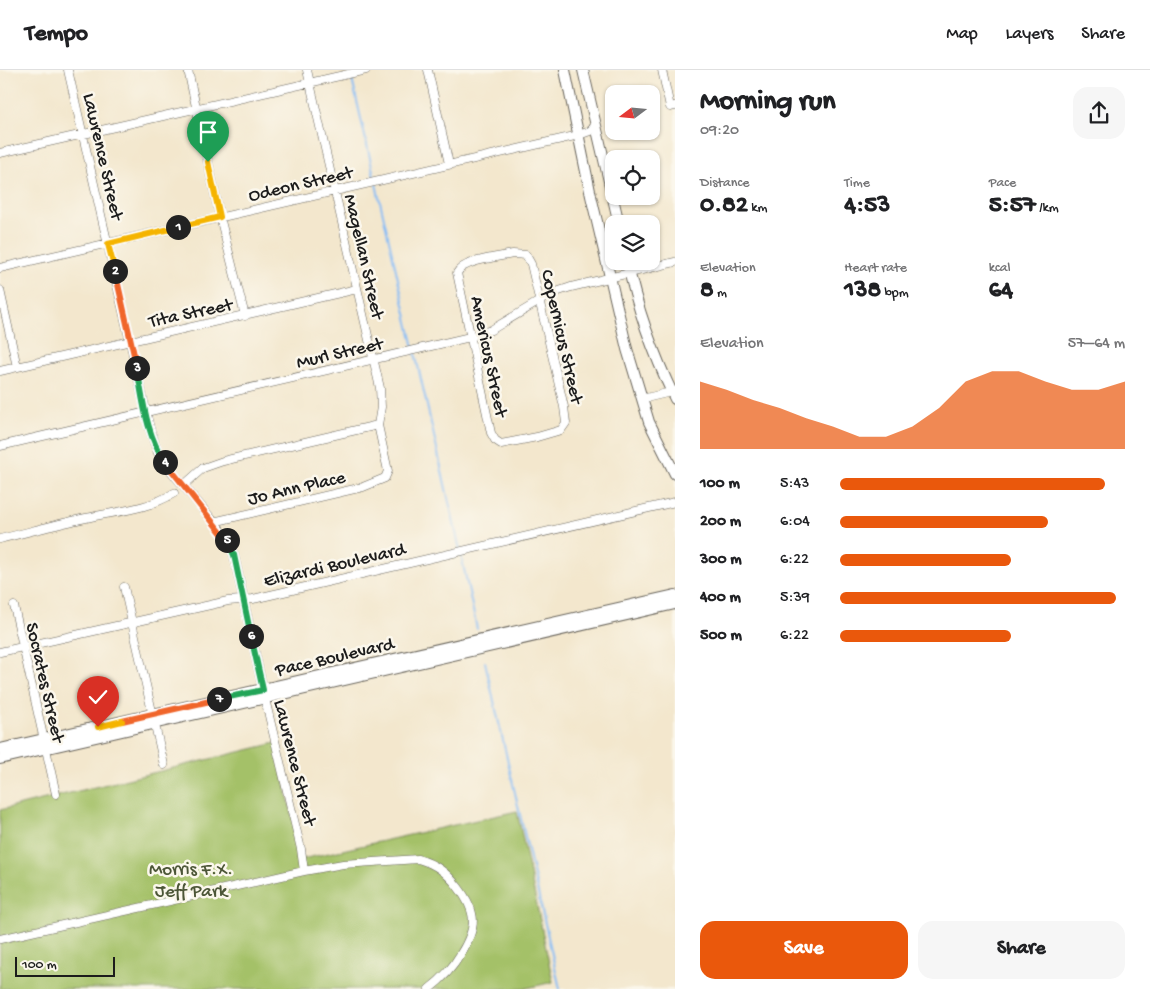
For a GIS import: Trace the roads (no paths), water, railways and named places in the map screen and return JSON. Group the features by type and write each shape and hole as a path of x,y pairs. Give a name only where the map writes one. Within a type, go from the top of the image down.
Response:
{"street":[{"name":"Lawrence Street","path":"68,70 150,429 158,453 227,539 234,555 264,694 301,849 304,871"},
{"path":"188,70 220,217 245,316"},
{"name":"Magellan Street","path":"307,70 374,359 381,396 378,425 388,471 385,478"},
{"path":"428,70 449,164"},
{"path":"565,70 627,349 649,422 675,474"},
{"path":"583,70 617,215"},
{"path":"662,70 670,107 675,106"},
{"path":"0,153 364,71"},
{"name":"Odeon Street","path":"0,268 579,135 590,131 596,125"},
{"name":"Americus Street","path":"502,444 494,440 491,433 457,271 464,265 471,263 513,254 526,255"},
{"name":"Copernicus Street","path":"502,444 560,430 564,426 566,418 531,264 526,255"},
{"name":"Murl Street","path":"0,446 470,337 490,330 553,293 675,262"},
{"path":"629,270 636,301 650,341 674,394 642,399"},
{"name":"Tita Street","path":"0,371 357,289"},
{"path":"0,290 17,367"},
{"path":"184,485 203,468 223,461 378,425"},
{"name":"Jo Ann Place","path":"213,522 363,487 385,478"},
{"path":"0,539 87,518 141,508 174,493"},
{"name":"Elizardi Boulevard","path":"0,652 244,598 253,599 675,502"},
{"path":"124,587 164,765"},
{"name":"Pace Boulevard","path":"593,619 675,595"},
{"name":"Pace Boulevard","path":"0,759 44,744 593,619 675,604"},
{"name":"Socrates Street","path":"14,606 56,794"},
{"name":"Pace Boulevard","path":"0,749 44,744"},
{"path":"0,939 304,871 343,864 409,859 429,862 442,869 462,893 473,916 473,930 470,940 452,968 429,989"}],"waterway":[{"path":"351,75 375,180"},
{"path":"376,184 414,348"},
{"path":"415,353 460,550"},
{"path":"461,555 477,629"},
{"path":"485,662 560,989"}],"park label":[{"name":"Morris F.X. Jeff Park","path":"191,878"}]}
